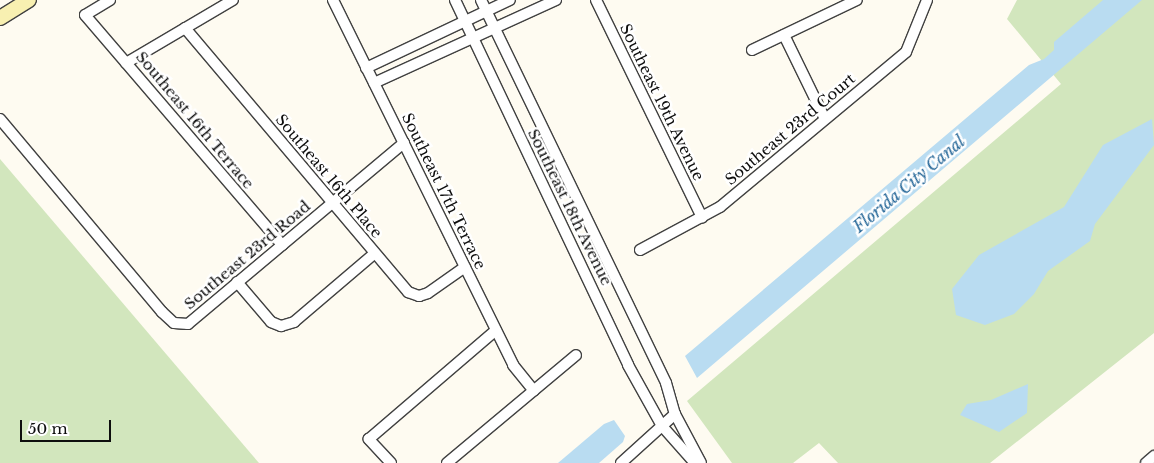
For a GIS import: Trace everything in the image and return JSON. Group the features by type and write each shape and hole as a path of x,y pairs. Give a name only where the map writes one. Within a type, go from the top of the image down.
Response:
{"main road":[{"path":"0,18 29,0"}],"street":[{"name":"Southeast 16th Terrace","path":"110,0 85,15 282,245"},
{"path":"126,63 233,0"},
{"name":"Southeast 17th Terrace","path":"333,0 513,365 534,391"},
{"name":"Southeast 18th Avenue","path":"455,0 628,365 662,426 696,463"},
{"name":"Southeast 18th Avenue","path":"480,0 666,383 675,414 701,463"},
{"path":"366,68 510,0"},
{"path":"374,83 556,0"},
{"name":"Southeast 19th Avenue","path":"596,0 702,217"},
{"path":"752,50 857,0"},
{"name":"Southeast 23rd Court","path":"640,250 720,207 906,52 927,0"},
{"name":"Southeast 16th Place","path":"184,28 408,292 419,296 428,293 465,267"},
{"path":"784,35 825,119"},
{"name":"Southeast 23rd Road","path":"0,119 174,323 188,324 404,144"},
{"path":"237,282 271,322 282,326 294,322 375,253"},
{"path":"391,463 369,439 496,330"},
{"path":"448,463 576,355"},
{"path":"621,463 675,414"},
{"path":"1146,463 1154,456"}],"green space":[{"path":"1017,0 1154,0 1154,333 990,463 838,463 819,443 793,463 732,463 687,401 1061,84 1007,19"},
{"path":"0,159 259,463 0,463"}],"water":[{"name":"Florida City Canal","path":"1103,0 1142,0 697,378 685,356 1029,65 1044,59 1054,50 1054,42"},
{"path":"1152,119 1154,145 1095,224 1090,241 1048,271 1034,294 1014,314 985,325 956,315 952,289 979,255 1064,207 1103,145"},
{"path":"1028,384 1027,413 999,432 960,415 967,404 991,400"},
{"path":"614,420 625,436 623,442 599,463 558,463 604,424"}]}
